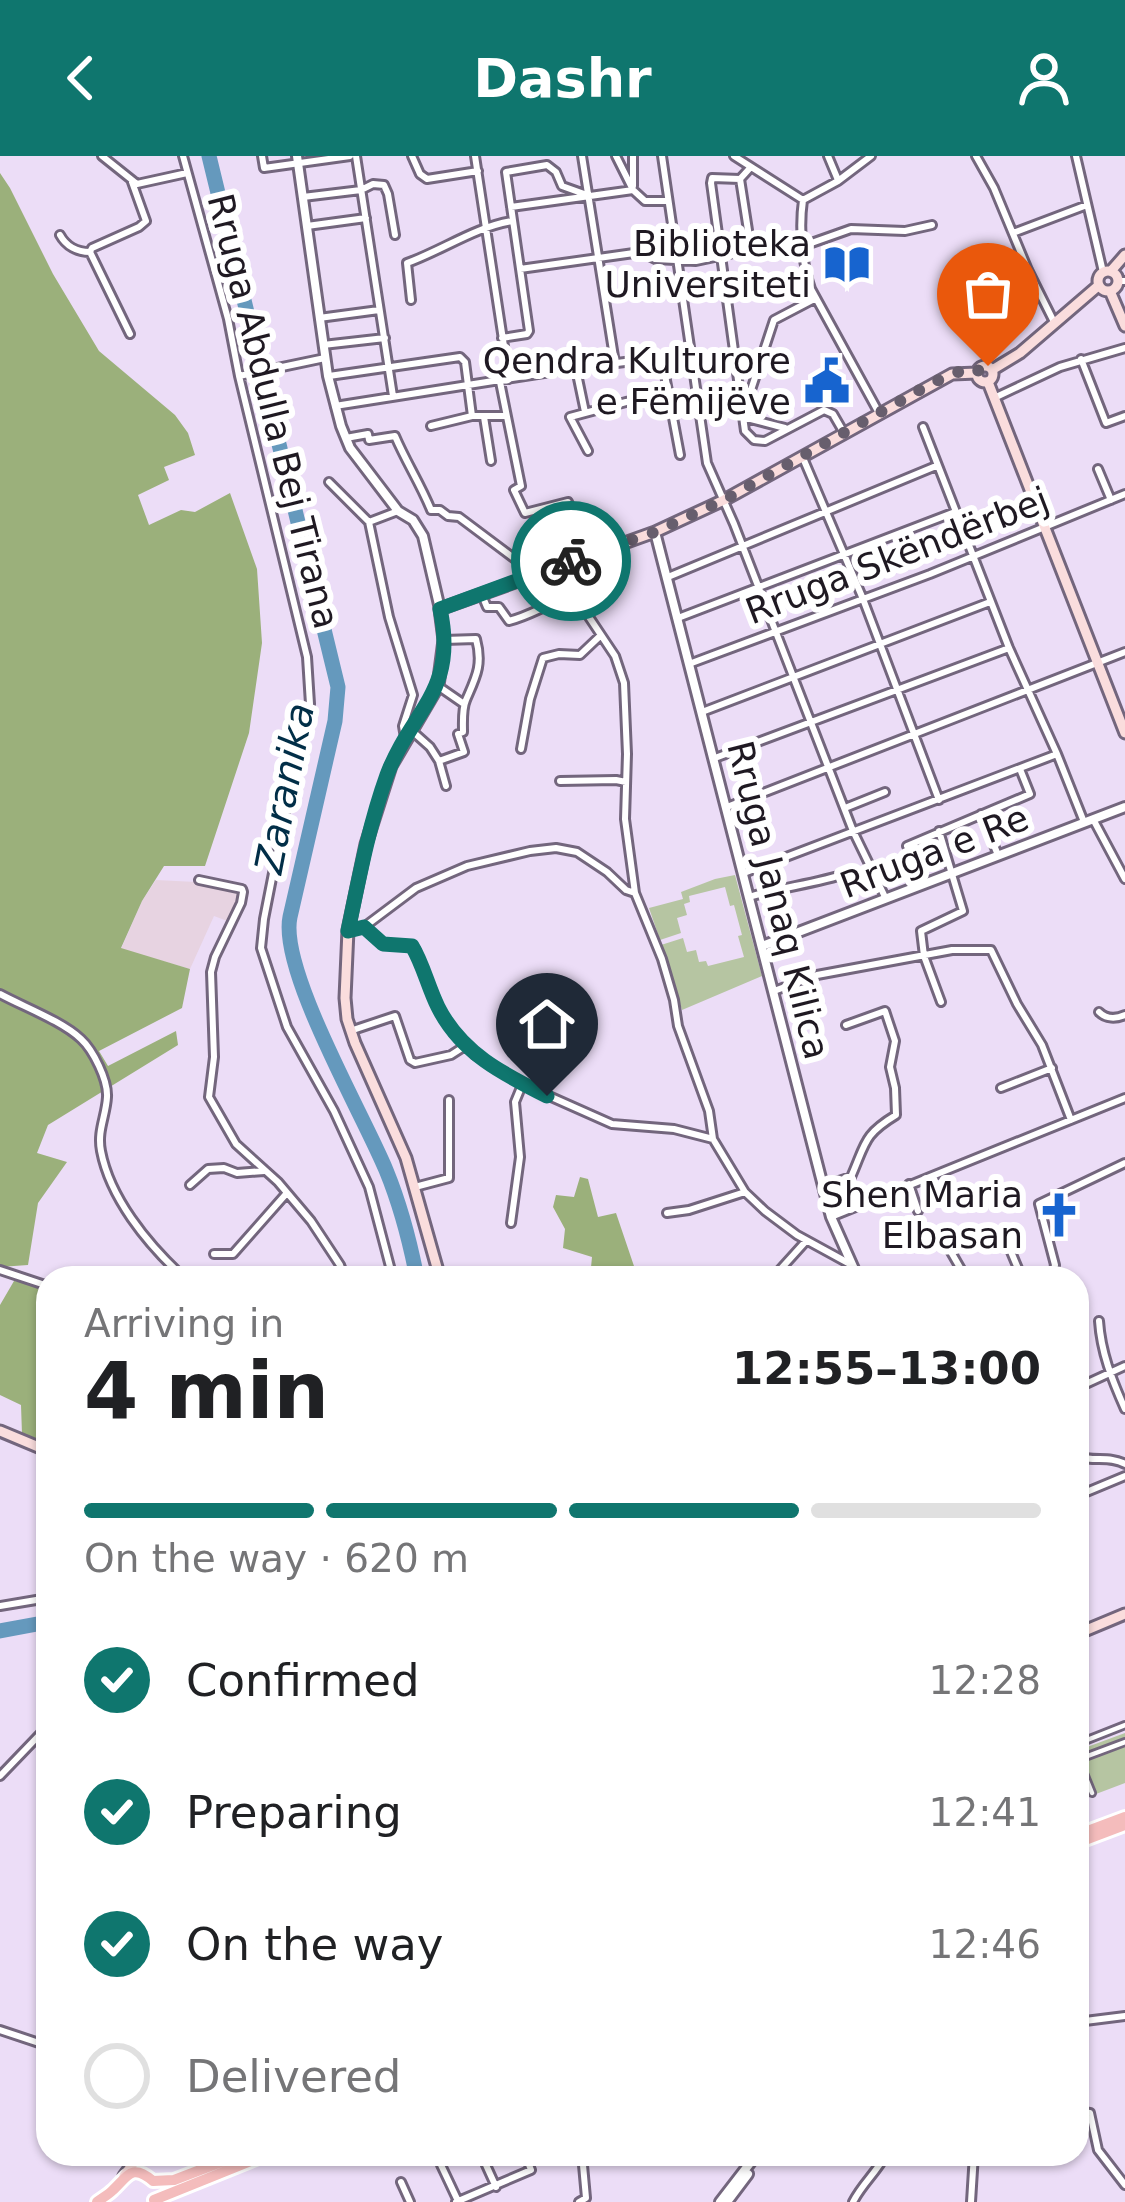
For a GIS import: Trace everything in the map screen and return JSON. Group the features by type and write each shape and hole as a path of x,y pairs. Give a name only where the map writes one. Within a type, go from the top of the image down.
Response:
{"main road":[{"path":"1114,276 1098,276 1098,286 1103,291 1116,287 1114,276 1125,256"},
{"path":"992,370 1020,353 1098,286"},
{"path":"1110,291 1125,326"},
{"path":"437,1266 406,1158 350,1031 345,998 348,931 375,813 391,766 438,686 444,640 440,609 655,532 803,458 952,374 977,373 983,366 994,375 988,382"},
{"path":"977,373 988,382"},
{"path":"988,382 1125,733"},
{"path":"0,1431 36,1446"},
{"path":"1089,1629 1125,1615"},
{"path":"1089,1834 1125,1821"},
{"path":"97,2202 133,2166"},
{"path":"146,2166 156,2191 154,2201"},
{"path":"120,2182 138,2172 151,2179 183,2177 211,2166"},
{"path":"154,2201 239,2166"},
{"path":"118,2202 120,2182"}],"street":[{"path":"90,252 146,221 132,182 102,156"},
{"name":"Rruga Abdulla Bej Tirana","path":"183,156 228,319 302,634 310,690 261,948 287,1027 369,1187 390,1266"},
{"path":"262,156 264,168 353,156 394,397"},
{"path":"412,156 427,179 478,171"},
{"path":"475,156 502,338 505,416 521,486 514,490 524,513 568,502 589,555"},
{"path":"582,156 615,363"},
{"path":"616,156 633,190 645,201 668,201"},
{"path":"633,156 633,190"},
{"path":"662,156 707,463 844,808 886,899"},
{"path":"734,156 803,200"},
{"path":"828,156 838,181"},
{"path":"803,200 871,156"},
{"path":"976,156 1054,322"},
{"path":"1076,156 1087,205 1114,276"},
{"path":"298,160 335,406 350,448 423,536 440,609"},
{"path":"502,338 529,331 506,174 547,165 562,187 587,195"},
{"path":"751,168 740,178 717,177 711,183 745,431 754,440 765,441 824,410 833,414 844,433"},
{"path":"132,182 144,184 187,173"},
{"path":"520,269 641,252 678,261 720,257 750,247 740,178"},
{"path":"303,197 361,190 373,184 386,187 395,235"},
{"path":"511,207 633,190"},
{"path":"803,200 804,269 879,412"},
{"path":"1013,233 1087,205"},
{"path":"307,226 366,218"},
{"path":"411,300 407,263 486,226 512,221"},
{"path":"803,246 851,229 905,231 932,224"},
{"path":"60,235 69,246 90,252"},
{"path":"90,252 130,334"},
{"path":"741,404 750,393 774,320 816,298"},
{"path":"319,318 380,310"},
{"path":"323,345 385,338"},
{"path":"994,398 1082,358 1125,348"},
{"path":"335,406 690,354"},
{"path":"328,376 460,357 465,362 472,416"},
{"path":"662,357 680,455"},
{"path":"238,376 326,358"},
{"path":"1082,358 1106,423 1125,416"},
{"path":"576,368 585,412"},
{"path":"588,451 570,417 668,395"},
{"path":"430,426 472,416 505,416"},
{"path":"484,416 491,461"},
{"path":"743,417 785,428"},
{"path":"922,427 1009,648 1089,821 1125,879"},
{"path":"346,438 394,436 410,471 418,477 430,510"},
{"path":"803,458 863,599 939,800"},
{"path":"668,577 938,466"},
{"path":"1098,470 1111,500"},
{"path":"329,482 369,522 389,617 413,695 403,726 408,735 430,748 446,786"},
{"name":"Rruga Skëndërbej","path":"689,664 1125,494"},
{"path":"413,520 430,510 460,517 535,574"},
{"path":"369,522 398,511"},
{"path":"678,618 955,512"},
{"name":"Rruga Janaq Kilica","path":"655,532 832,1216 853,1265"},
{"path":"482,595 487,607 499,607 509,621 575,596 615,656 624,683 625,819 635,893 657,944 709,1112 713,1139 745,1192 765,1211 853,1265"},
{"path":"702,712 990,602"},
{"path":"521,749 543,658 580,655 600,636"},
{"path":"439,761 464,752 458,734 463,732 464,704 479,673 476,639 444,640"},
{"path":"715,758 1009,648"},
{"path":"727,807 1125,652"},
{"path":"438,686 464,704"},
{"path":"744,873 1057,754"},
{"path":"907,846 1030,794 1020,769"},
{"path":"560,781 626,782"},
{"path":"844,808 885,792"},
{"name":"Rruga e Re","path":"762,946 1125,807"},
{"path":"981,814 998,856"},
{"path":"939,831 963,911 921,931 924,956 941,1002"},
{"path":"348,931 364,927 416,888 472,864 530,850 577,852 635,893"},
{"path":"749,897 848,873"},
{"path":"199,880 244,892 212,972 214,1057 208,1097 236,1144 278,1182 340,1266"},
{"path":"364,927 377,941 412,946 439,1008 464,1046 522,1084 612,1124 674,1129 713,1139"},
{"path":"774,991 818,975 952,950 991,950 1052,1068 1071,1120"},
{"path":"0,994 69,1030 87,1046 106,1083 99,1135 111,1180 140,1233 172,1266"},
{"path":"824,1186 851,1177 871,1132 896,1114 890,1067 896,1042 885,1011 847,1025"},
{"path":"1099,1012 1114,1018 1125,1015"},
{"path":"350,1031 394,1016 415,1063 452,1054 464,1046"},
{"path":"1001,1088 1052,1068"},
{"path":"511,1223 520,1157 515,1102 522,1084"},
{"path":"832,1216 1125,1098"},
{"path":"415,1187 449,1178 448,1100"},
{"path":"1055,1266 1039,1204 1122,1165 1125,1177"},
{"path":"190,1185 208,1168 264,1171"},
{"path":"909,1184 918,1211"},
{"path":"668,1213 745,1192"},
{"path":"214,1254 233,1254 286,1194"},
{"path":"1004,1235 1016,1266"},
{"path":"935,1238 947,1245 959,1266"},
{"path":"783,1266 806,1240"},
{"path":"0,1270 36,1282"},
{"path":"1099,1321 1110,1375 1125,1409"},
{"path":"1089,1381 1125,1366"},
{"path":"1089,1458 1125,1464"},
{"path":"1089,1491 1125,1476"},
{"path":"0,1606 36,1600"},
{"path":"1089,1739 1125,1725"},
{"path":"0,1776 36,1738"},
{"path":"1089,1755 1125,1742"},
{"path":"1089,1786 1092,1793"},
{"path":"1089,2020 1125,2016"},
{"path":"0,2030 36,2041"},
{"path":"1089,2113 1098,2150 1125,2185"},
{"path":"441,2166 457,2202 531,2170 530,2166"},
{"path":"486,2166 496,2187"},
{"path":"579,2202 586,2198 583,2166"},
{"path":"724,2202 751,2166"},
{"path":"854,2202 880,2166"},
{"path":"971,2202 973,2166"},
{"path":"401,2182 410,2202"}],"shaded area":[{"path":"156,880 196,882 241,894 230,922 214,916 190,969 121,949"}],"green space":[{"path":"0,173 99,351 175,415 188,433 195,455 164,467 169,480 138,495 149,525 181,510 195,512 230,493 257,569 262,643 249,733 205,866 164,866 121,948 190,969 182,1008 99,1051 108,1066 176,1031 178,1045 48,1125 37,1153 67,1162 38,1203 28,1265 0,1267"},
{"path":"735,875 762,976 682,1010 661,945 683,938 687,952 696,950 699,962 706,961 708,966 744,957 734,905 730,906 725,887 689,896 690,902 684,904 687,915 677,918 681,933 660,940 649,908 683,899 681,892"},
{"path":"580,1177 588,1179 598,1217 616,1213 634,1266 591,1266 592,1257 563,1248 565,1229 553,1207 556,1195 574,1197"},
{"path":"14,1281 36,1284 36,1438 22,1434 21,1405 0,1395 0,1305"},
{"path":"1125,1733 1125,1783 1096,1794 1089,1776 1089,1746"}],"waterway":[{"name":"Zaranika","path":"209,156 338,687 335,721 290,917 290,941 309,1006 391,1183 414,1266"},
{"name":"Zaranika","path":"0,1631 36,1624"}],"way so far":[{"path":"571,561 655,532 724,500 934,382 988,366"}],"place":[{"name":"Biblioteka Universiteti","path":"847,264"},
{"name":"Qendra Kulturore e Fëmijëve","path":"827,381"},
{"name":"Shen Maria Elbasan","path":"1059,1215"}],"route":[{"path":"547,1096 464,1046 439,1008 412,946 383,944 364,927 348,931 385,781 438,686 444,640 440,609 571,561"}]}
